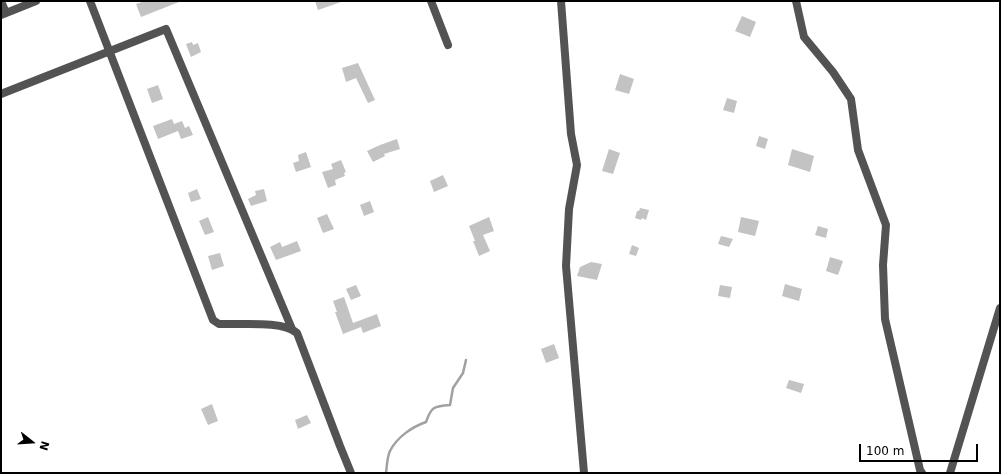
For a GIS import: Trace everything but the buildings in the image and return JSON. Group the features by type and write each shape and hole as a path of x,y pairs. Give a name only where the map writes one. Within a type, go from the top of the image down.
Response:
{"street":[{"path":"1,1 3,14 36,1"},
{"path":"90,1 213,320 219,324 279,325 292,329 297,333 351,473"},
{"path":"431,1 448,45"},
{"path":"561,1 571,134 577,165 569,209 566,266 584,473"},
{"path":"796,1 804,37 833,72 850,99 858,150 886,225 883,265 885,319 920,470 922,473"},
{"path":"1,94 166,29 292,329"},
{"path":"950,473 1000,308"}],"waterway":[{"path":"386,473 389,453 397,441 410,430 426,422 434,408 450,405 453,388 463,373 466,360"}]}
